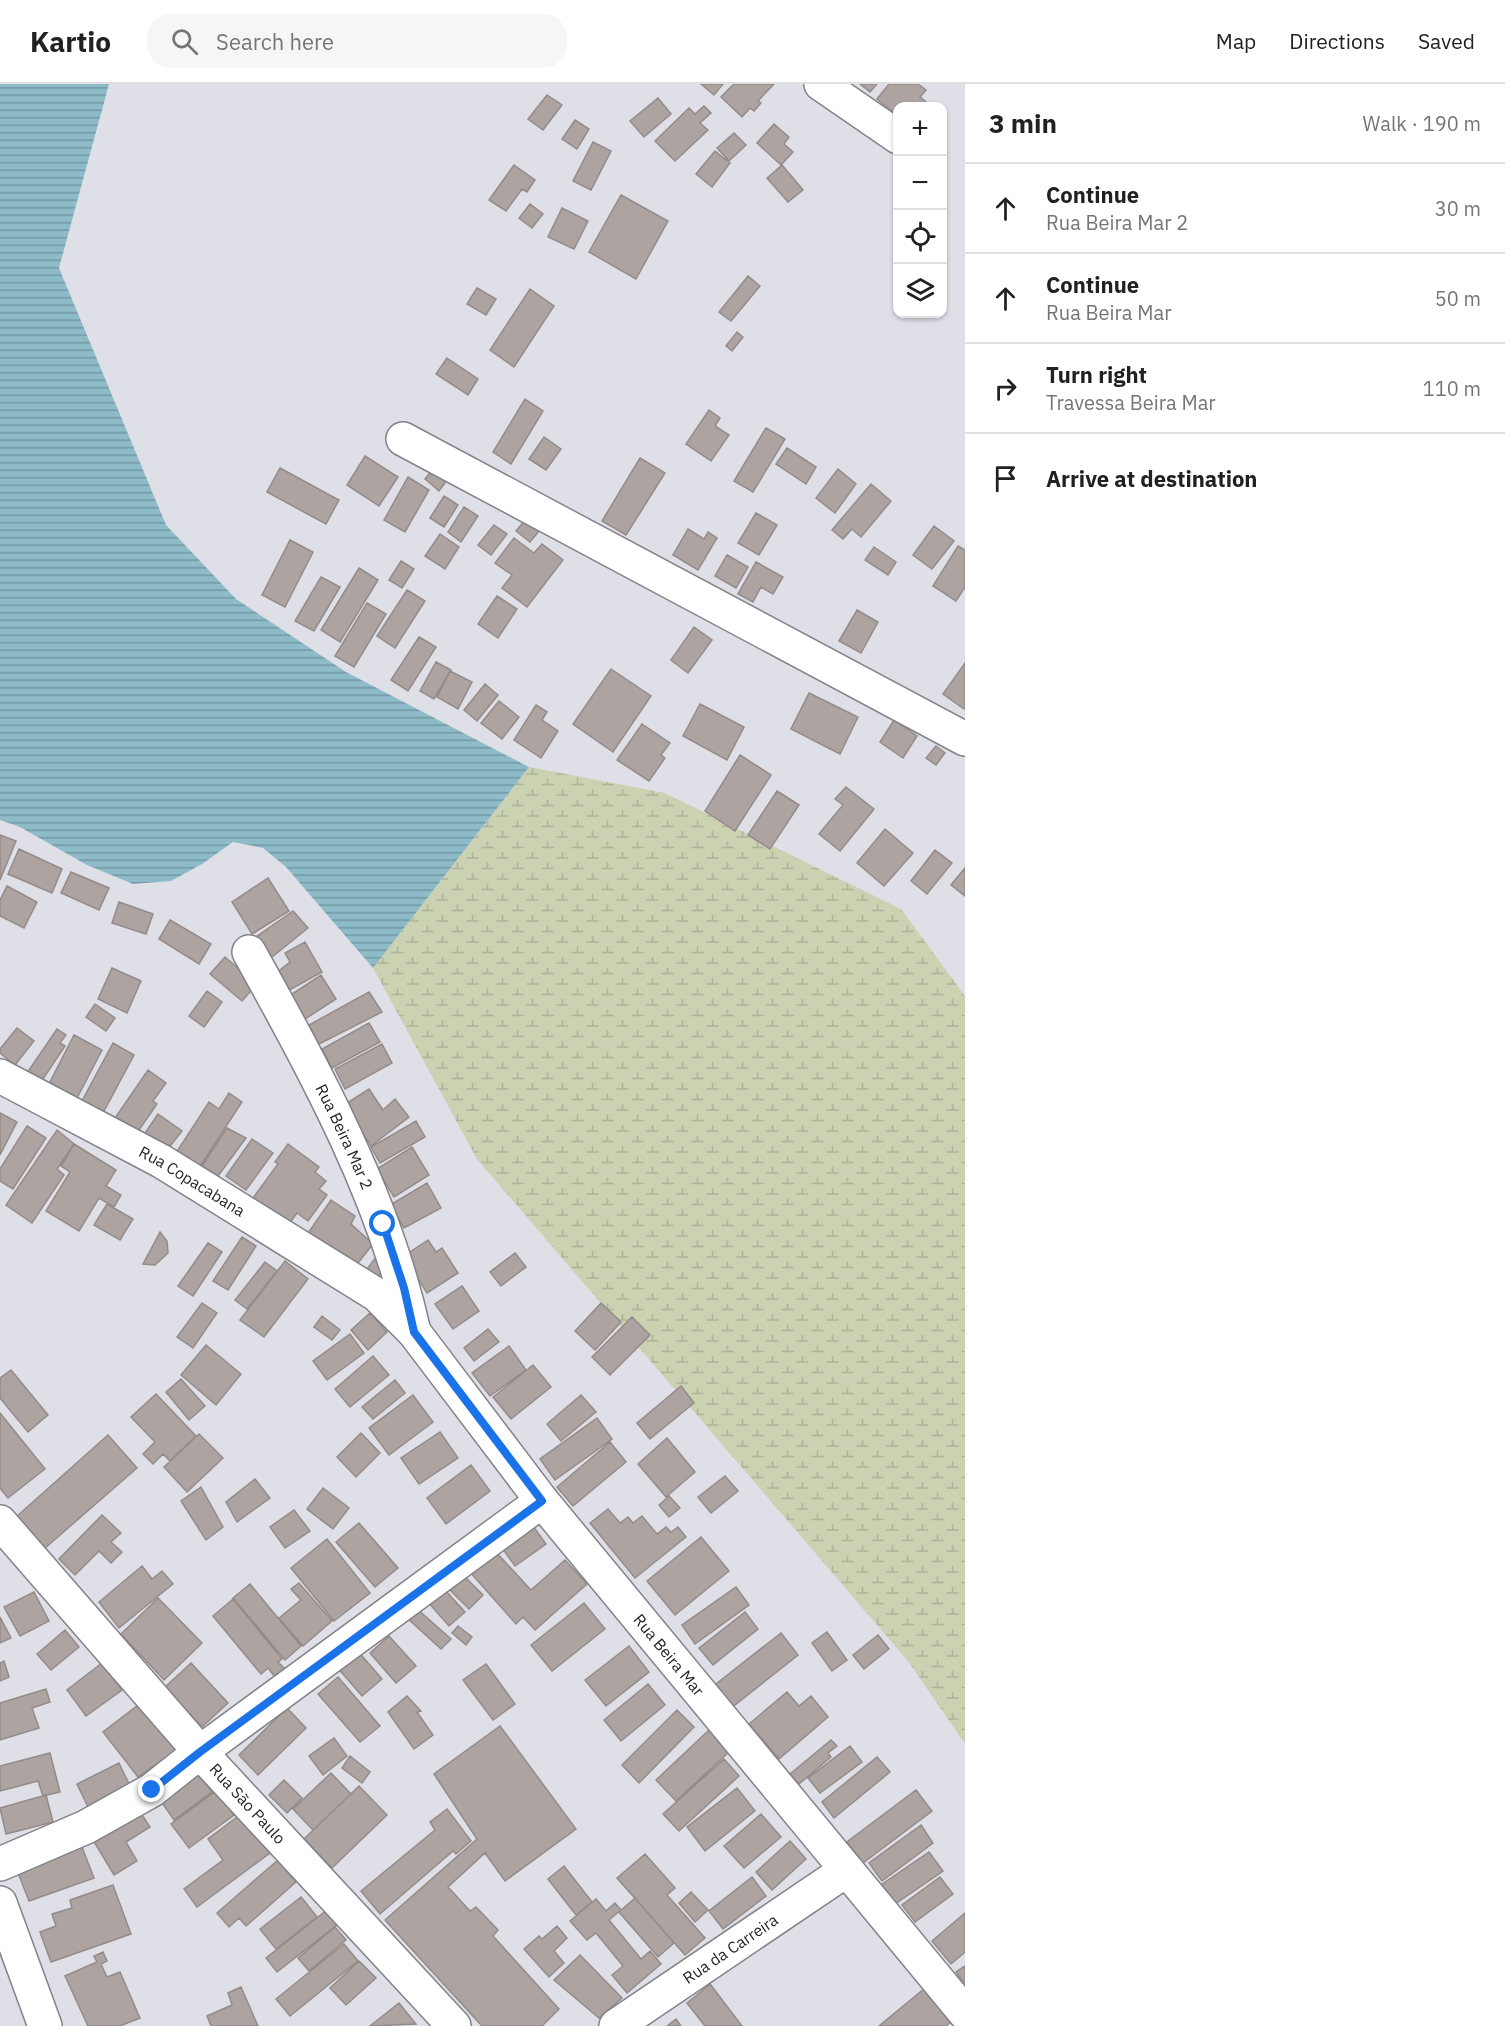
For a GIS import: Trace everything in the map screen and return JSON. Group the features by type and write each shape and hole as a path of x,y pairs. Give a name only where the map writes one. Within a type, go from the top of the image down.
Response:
{"street":[{"path":"821,84 893,134"},
{"path":"403,439 965,739"},
{"name":"Rua Beira Mar 2","path":"249,952 322,1084 383,1224 404,1288 414,1332"},
{"name":"Rua Copacabana","path":"0,1076 161,1161 377,1295"},
{"name":"Rua Beira Mar","path":"377,1295 414,1332 542,1501 845,1871 965,2013"},
{"path":"0,1864 86,1827 152,1790 200,1752 542,1501"},
{"name":"Rua São Paulo","path":"0,1522 200,1752 454,2026"},
{"name":"Rua da Carreira","path":"616,2026 845,1871"},
{"path":"0,1903 45,2026"}],"green space":[{"path":"529,767 665,793 901,909 965,996 965,1744 908,1661 477,1159 373,968"}],"water":[{"path":"0,84 109,84 59,268 166,525 236,599 346,672 529,767 373,968 286,867 263,848 233,842 202,864 171,881 133,884 87,865 20,827 0,820"}],"building":[{"path":"701,84 723,84 714,95"},
{"path":"734,84 774,84 758,101 761,103 754,111 750,108 742,117 721,97"},
{"path":"860,84 877,84 870,92"},
{"path":"889,84 918,84 926,90 920,97 926,102 893,102 893,112 877,99"},
{"path":"547,95 562,105 543,130 528,119"},
{"path":"658,98 671,114 644,137 630,121"},
{"path":"704,106 711,113 700,123 708,130 675,161 655,141 689,108 695,114"},
{"path":"575,120 589,129 577,149 562,139"},
{"path":"774,124 789,137 784,144 793,152 781,165 757,143"},
{"path":"734,133 746,145 729,161 717,148"},
{"path":"593,142 611,151 591,190 573,181"},
{"path":"715,151 730,163 712,187 696,174"},
{"path":"514,165 535,180 527,192 522,189 506,211 489,200"},
{"path":"782,165 803,190 788,202 767,178"},
{"path":"621,195 668,221 636,279 589,252"},
{"path":"530,204 543,214 532,228 519,218"},
{"path":"562,208 588,221 574,249 548,237"},
{"path":"748,276 760,286 731,321 719,312"},
{"path":"477,288 496,299 486,315 467,304"},
{"path":"530,289 554,306 514,367 490,350"},
{"path":"737,332 743,337 732,351 726,346"},
{"path":"447,358 478,379 468,395 436,374"},
{"path":"525,399 543,411 511,464 493,452"},
{"path":"709,410 720,418 715,426 729,435 711,461 686,444"},
{"path":"766,428 785,439 753,492 734,481"},
{"path":"544,437 561,449 546,470 529,459"},
{"path":"787,448 816,467 806,484 776,464"},
{"path":"365,456 398,477 379,506 347,485"},
{"path":"640,458 665,473 626,535 602,521"},
{"path":"280,468 339,500 326,524 267,492"},
{"path":"434,468 448,479 439,491 425,479"},
{"path":"838,469 856,484 835,513 816,498"},
{"path":"408,477 429,490 405,532 384,520"},
{"path":"871,484 891,501 861,537 852,529 843,539 832,530"},
{"path":"444,496 458,505 444,527 430,518"},
{"path":"464,507 478,516 461,542 448,532"},
{"path":"756,513 777,525 759,555 738,543"},
{"path":"525,520 539,531 530,542 516,531"},
{"path":"494,525 507,534 491,555 478,545"},
{"path":"934,526 954,541 932,569 913,555"},
{"path":"688,529 704,539 708,532 717,538 698,570 673,555"},
{"path":"440,534 459,547 445,569 425,556"},
{"path":"514,538 534,553 542,544 563,560 527,607 502,588 512,575 495,563"},
{"path":"290,540 313,552 285,607 262,595"},
{"path":"958,546 965,550 965,587 956,601 933,586"},
{"path":"874,547 896,562 888,575 865,560"},
{"path":"727,555 748,567 736,588 715,576"},
{"path":"401,561 414,569 402,588 389,580"},
{"path":"756,562 783,577 773,594 761,587 753,602 738,594"},
{"path":"359,568 378,580 340,642 321,630"},
{"path":"321,577 340,587 314,631 295,621"},
{"path":"407,590 425,601 395,648 377,636"},
{"path":"497,596 517,609 498,638 478,624"},
{"path":"367,603 386,614 354,667 335,656"},
{"path":"857,610 878,622 861,653 839,641"},
{"path":"694,627 712,640 688,673 671,660"},
{"path":"419,637 436,647 408,691 391,680"},
{"path":"436,662 451,670 434,699 420,691"},
{"path":"965,663 965,707 964,709 943,694"},
{"path":"611,669 651,696 613,752 573,724"},
{"path":"450,671 472,682 458,709 437,697"},
{"path":"485,684 498,695 477,721 464,710"},
{"path":"809,693 858,717 840,754 791,729"},
{"path":"499,701 519,717 502,739 481,723"},
{"path":"700,704 744,727 727,760 683,736"},
{"path":"536,705 547,712 542,720 558,731 541,758 514,740"},
{"path":"894,720 917,736 903,758 880,742"},
{"path":"642,724 670,743 661,755 665,758 649,781 617,760"},
{"path":"936,746 945,753 936,765 926,758"},
{"path":"740,755 771,775 735,831 705,811"},
{"path":"846,787 874,809 840,851 819,834 843,805 835,799"},
{"path":"777,791 799,805 770,849 748,835"},
{"path":"885,829 913,853 884,886 857,863"},
{"path":"0,835 16,841 0,880"},
{"path":"19,849 62,869 52,893 8,874"},
{"path":"935,850 952,863 927,894 911,881"},
{"path":"965,868 965,896 951,885"},
{"path":"71,872 109,888 99,910 61,893"},
{"path":"268,878 289,911 252,934 232,902"},
{"path":"7,886 37,902 24,928 0,916 0,900"},
{"path":"119,902 153,914 146,934 112,923"},
{"path":"293,911 308,928 272,957 256,937"},
{"path":"170,920 211,944 199,964 159,939"},
{"path":"305,942 322,972 286,992 275,974 290,962 285,953"},
{"path":"225,957 257,984 242,1001 210,974"},
{"path":"112,968 141,981 127,1013 98,999"},
{"path":"321,975 336,999 302,1021 286,998"},
{"path":"207,991 222,1002 204,1027 189,1016"},
{"path":"369,992 382,1012 319,1044 309,1025"},
{"path":"95,1004 115,1018 106,1031 86,1017"},
{"path":"369,1023 380,1042 332,1068 322,1049"},
{"path":"17,1028 34,1041 15,1065 0,1053 0,1049"},
{"path":"57,1029 66,1035 60,1043 65,1046 41,1082 27,1073"},
{"path":"74,1035 102,1050 77,1098 49,1084"},
{"path":"113,1043 134,1055 103,1113 82,1101"},
{"path":"382,1044 392,1063 345,1089 335,1069"},
{"path":"148,1070 166,1083 153,1101 157,1104 137,1133 115,1118"},
{"path":"369,1089 383,1110 395,1099 409,1117 371,1146 344,1105"},
{"path":"229,1093 242,1102 199,1168 176,1153 209,1102 219,1109"},
{"path":"0,1113 17,1122 0,1155"},
{"path":"158,1114 182,1131 168,1149 145,1133"},
{"path":"416,1121 425,1137 380,1163 371,1147"},
{"path":"27,1126 46,1138 13,1189 0,1181 0,1169"},
{"path":"227,1128 246,1138 218,1176 202,1166"},
{"path":"57,1130 74,1144 57,1169 64,1175 32,1223 6,1205"},
{"path":"252,1139 273,1153 246,1190 226,1176"},
{"path":"74,1144 116,1170 106,1186 121,1195 114,1207 99,1198 79,1231 46,1211 70,1172 61,1166"},
{"path":"288,1144 319,1167 315,1172 326,1181 319,1189 327,1195 308,1221 297,1213 289,1224 253,1198 278,1164 275,1162"},
{"path":"412,1147 429,1175 394,1197 377,1169"},
{"path":"427,1183 441,1208 404,1228 390,1205"},
{"path":"331,1200 355,1216 351,1224 373,1244 354,1268 306,1236"},
{"path":"107,1204 133,1219 120,1240 94,1225"},
{"path":"160,1232 167,1241 168,1253 155,1265 143,1264"},
{"path":"242,1237 256,1246 228,1290 213,1281"},
{"path":"428,1240 436,1252 442,1248 458,1273 427,1293 404,1256"},
{"path":"208,1243 222,1252 193,1296 178,1286"},
{"path":"515,1253 526,1267 501,1286 490,1272"},
{"path":"377,1256 383,1270 375,1282 364,1273"},
{"path":"285,1261 308,1279 264,1337 240,1320"},
{"path":"265,1262 277,1271 247,1309 235,1300"},
{"path":"462,1286 479,1311 453,1329 435,1304"},
{"path":"202,1303 217,1313 193,1348 177,1337"},
{"path":"601,1303 621,1322 595,1350 575,1331"},
{"path":"370,1313 387,1332 368,1350 351,1330"},
{"path":"322,1316 340,1330 332,1340 314,1327"},
{"path":"632,1317 650,1335 610,1375 592,1357"},
{"path":"488,1329 499,1342 474,1361 464,1348"},
{"path":"350,1334 364,1353 327,1380 313,1361"},
{"path":"206,1345 241,1374 216,1405 181,1375"},
{"path":"509,1346 526,1370 490,1396 472,1373"},
{"path":"373,1356 389,1375 350,1407 335,1389"},
{"path":"533,1365 551,1387 511,1419 493,1397"},
{"path":"11,1370 48,1415 28,1432 0,1398 0,1378"},
{"path":"181,1379 205,1406 189,1420 166,1392"},
{"path":"395,1380 405,1393 373,1419 362,1407"},
{"path":"681,1386 694,1403 650,1439 637,1423"},
{"path":"156,1394 196,1436 170,1461 163,1454 153,1464 143,1454 155,1442 131,1417"},
{"path":"413,1395 433,1422 389,1455 369,1428"},
{"path":"581,1395 596,1412 561,1441 547,1424"},
{"path":"0,1413 45,1469 8,1498 0,1488"},
{"path":"597,1418 612,1439 555,1480 540,1459"},
{"path":"440,1432 458,1458 419,1484 401,1458"},
{"path":"361,1433 380,1453 356,1477 337,1457"},
{"path":"199,1434 223,1458 187,1492 164,1467"},
{"path":"108,1435 137,1468 44,1549 16,1517"},
{"path":"667,1438 695,1472 666,1497 638,1464"},
{"path":"610,1442 626,1462 573,1506 557,1487"},
{"path":"471,1465 490,1491 446,1524 427,1498"},
{"path":"725,1476 738,1491 711,1513 698,1497"},
{"path":"255,1479 270,1498 237,1522 226,1502"},
{"path":"201,1487 223,1527 206,1540 181,1501"},
{"path":"323,1488 349,1508 333,1529 307,1509"},
{"path":"669,1496 680,1508 669,1517 659,1505"},
{"path":"608,1509 620,1523 628,1517 633,1523 642,1516 657,1534 666,1527 671,1532 678,1527 686,1537 635,1578 590,1523"},
{"path":"294,1510 310,1531 285,1548 270,1527"},
{"path":"102,1515 121,1533 111,1542 122,1552 111,1563 99,1551 75,1575 59,1559"},
{"path":"528,1519 546,1544 515,1566 497,1541"},
{"path":"359,1523 398,1568 375,1587 336,1542"},
{"path":"701,1537 729,1571 675,1615 647,1581"},
{"path":"327,1539 370,1593 334,1621 291,1568"},
{"path":"494,1550 531,1590 565,1560 587,1584 535,1630 523,1617 516,1624 470,1572"},
{"path":"142,1566 152,1579 162,1571 173,1584 119,1628 99,1602"},
{"path":"458,1570 483,1595 469,1609 444,1584"},
{"path":"299,1583 332,1621 303,1646 279,1618 301,1600 291,1589"},
{"path":"250,1584 301,1646 285,1660 233,1598"},
{"path":"736,1587 749,1605 695,1644 682,1625"},
{"path":"444,1589 465,1612 449,1626 428,1602"},
{"path":"34,1592 49,1621 20,1636 4,1607"},
{"path":"158,1598 202,1643 164,1680 121,1634"},
{"path":"233,1599 282,1659 278,1662 285,1669 275,1677 268,1668 261,1674 213,1616"},
{"path":"584,1603 605,1629 552,1671 531,1645"},
{"path":"416,1608 451,1639 441,1649 407,1618"},
{"path":"745,1612 758,1629 713,1665 699,1648"},
{"path":"0,1617 11,1638 0,1643"},
{"path":"458,1626 472,1637 466,1645 452,1633"},
{"path":"65,1630 79,1647 51,1670 37,1654"},
{"path":"827,1632 847,1660 832,1671 812,1643"},
{"path":"781,1633 798,1655 730,1709 712,1687"},
{"path":"878,1635 889,1649 864,1669 853,1655"},
{"path":"389,1636 416,1666 396,1683 370,1653"},
{"path":"629,1646 649,1672 606,1706 585,1680"},
{"path":"356,1649 382,1679 362,1696 336,1666"},
{"path":"4,1661 9,1677 0,1681 0,1663"},
{"path":"102,1663 122,1690 86,1716 67,1690"},
{"path":"191,1663 228,1703 202,1727 165,1687"},
{"path":"486,1664 515,1704 493,1720 463,1680"},
{"path":"338,1677 380,1726 360,1742 318,1694"},
{"path":"648,1684 665,1705 621,1741 604,1720"},
{"path":"46,1689 50,1702 32,1708 39,1728 0,1740 0,1703"},
{"path":"787,1692 799,1706 811,1696 828,1717 779,1759 749,1724"},
{"path":"407,1696 421,1711 417,1712 433,1735 414,1749 388,1712"},
{"path":"142,1702 179,1748 138,1777 103,1732"},
{"path":"287,1708 306,1728 258,1775 239,1755"},
{"path":"677,1710 694,1727 639,1783 622,1765"},
{"path":"500,1726 576,1829 505,1881 485,1853 448,1887 470,1911 476,1907 498,1930 493,1936 559,2009 542,2026 482,2026 385,1920 477,1839 434,1774"},
{"path":"710,1729 730,1751 676,1801 656,1780"},
{"path":"334,1738 347,1756 323,1775 309,1756"},
{"path":"831,1740 837,1746 828,1753 831,1757 799,1784 790,1774"},
{"path":"850,1746 862,1762 820,1793 808,1778"},
{"path":"50,1753 60,1792 43,1796 38,1781 0,1791 0,1766"},
{"path":"350,1756 370,1772 362,1783 342,1768"},
{"path":"877,1757 890,1772 834,1818 822,1802"},
{"path":"724,1759 739,1776 679,1831 663,1814"},
{"path":"119,1763 130,1786 88,1807 77,1784"},
{"path":"198,1773 212,1792 174,1820 160,1800"},
{"path":"331,1773 351,1794 313,1830 293,1809"},
{"path":"284,1780 302,1798 287,1813 269,1795"},
{"path":"359,1786 387,1815 332,1868 304,1839"},
{"path":"737,1788 755,1811 705,1851 687,1827"},
{"path":"916,1790 932,1811 863,1863 847,1842"},
{"path":"216,1791 234,1815 189,1848 171,1824"},
{"path":"46,1795 53,1822 6,1834 0,1808"},
{"path":"137,1807 150,1827 126,1842 137,1861 114,1875 90,1835"},
{"path":"447,1809 471,1841 456,1854 453,1851 380,1914 361,1891 435,1830 430,1822"},
{"path":"245,1811 274,1850 197,1907 184,1889 223,1860 208,1839"},
{"path":"761,1814 781,1837 744,1868 724,1846"},
{"path":"921,1825 933,1843 882,1881 869,1863"},
{"path":"790,1841 806,1859 772,1890 756,1872"},
{"path":"80,1842 94,1878 29,1901 15,1865"},
{"path":"929,1852 943,1871 895,1904 881,1885"},
{"path":"645,1854 675,1888 667,1895 705,1938 685,1955 617,1878"},
{"path":"278,1860 296,1882 246,1926 239,1918 229,1927 217,1913"},
{"path":"564,1866 592,1902 576,1915 548,1879"},
{"path":"752,1877 766,1896 723,1929 709,1911"},
{"path":"940,1877 953,1894 915,1922 902,1905"},
{"path":"113,1885 131,1934 51,1962 40,1932 56,1926 52,1914 72,1908 70,1900"},
{"path":"691,1892 708,1910 695,1922 679,1903"},
{"path":"301,1897 317,1917 276,1949 260,1929"},
{"path":"635,1898 674,1943 658,1957 619,1912"},
{"path":"596,1899 606,1911 615,1903 621,1910 609,1920 641,1959 650,1951 661,1964 627,1993 612,1975 623,1966 596,1933 587,1940 570,1921"},
{"path":"327,1910 338,1924 277,1972 266,1958"},
{"path":"965,1913 965,1952 951,1964 932,1941"},
{"path":"557,1926 567,1938 554,1951 564,1963 549,1977 524,1949 539,1936 542,1939"},
{"path":"335,1927 346,1940 309,1971 298,1958"},
{"path":"344,1944 358,1961 290,2016 276,1999"},
{"path":"103,1952 107,1961 101,1964 107,1977 120,1972 140,2018 120,2026 88,2026 65,1976 97,1962 94,1956"},
{"path":"580,1955 622,1998 599,2018 554,1980"},
{"path":"359,1961 376,1978 346,2005 330,1988"},
{"path":"965,1966 965,1985 956,1972"},
{"path":"710,1984 742,2026 705,2026 687,2003"},
{"path":"241,1987 258,2026 211,2026 207,2016 232,2005 228,1993"},
{"path":"925,1988 952,2021 946,2026 879,2026"},
{"path":"399,2003 416,2024 370,2026"},
{"path":"676,2019 681,2026 667,2026"}],"route":[{"path":"152,1790 200,1752 542,1501 414,1332 404,1288 383,1224"}]}
